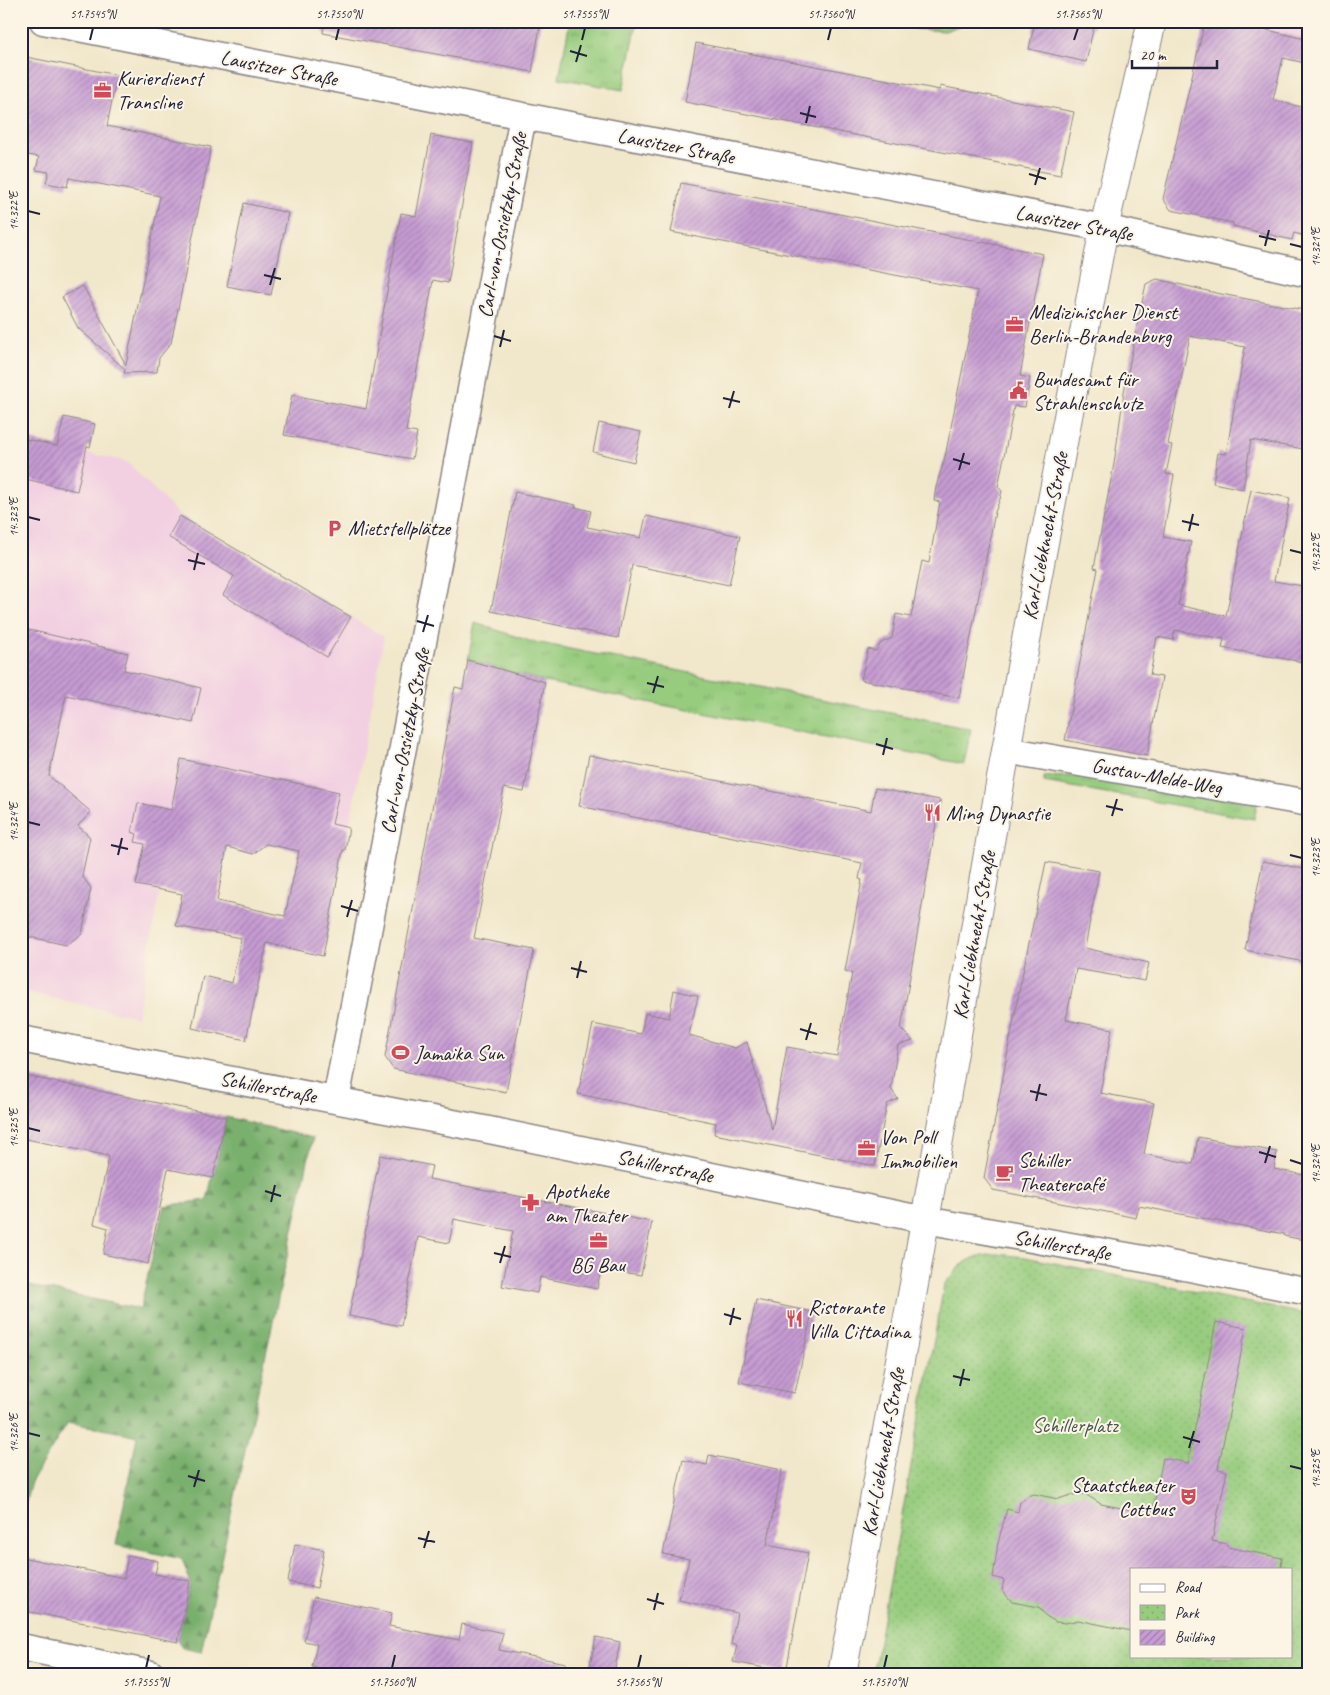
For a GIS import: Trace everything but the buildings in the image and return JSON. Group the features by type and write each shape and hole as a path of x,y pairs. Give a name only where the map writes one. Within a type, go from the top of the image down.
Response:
{"main road":[{"name":"Karl-Liebknecht-Straße","path":"842,1674 925,1220 1006,750 1104,228 1152,21"}],"street":[{"name":"Lausitzer Straße","path":"43,21 1104,228 1309,274"},
{"name":"Carl-von-Ossietzky-Straße","path":"336,1100 523,116"},
{"name":"Gustav-Melde-Weg","path":"1006,750 1309,803"},
{"name":"Schillerstraße","path":"21,1039 336,1100 925,1220 1155,1261 1309,1292"},
{"path":"21,1647 151,1674"}],"shaded area":[{"path":"1266,21 1309,21 1309,43 1263,33"},
{"path":"21,438 127,462 180,516 384,637 349,828 332,824 173,830 137,1017 21,991"}],"green space":[{"path":"570,21 636,21 623,90 559,78"},
{"path":"890,21 972,21 945,31 917,29"},
{"path":"475,623 530,641 971,729 964,764 545,682 468,660"},
{"path":"1103,775 1257,804 1254,819 1044,782 1044,777"},
{"path":"226,1117 313,1138 201,1652 182,1648 178,1642 190,1581 182,1559 116,1545 137,1436 68,1422 31,1482 21,1520 21,1284 140,1309 164,1206 207,1200"},
{"name":"Schillerplatz","path":"997,1254 1025,1257 1309,1315 1309,1674 873,1674 944,1285 961,1265 979,1257"}],"place":[{"name":"Kurierdienst Transline","path":"103,90"},
{"name":"Medizinischer Dienst Berlin-Brandenburg","path":"1015,324"},
{"name":"Bundesamt für Strahlenschutz","path":"1019,391"},
{"name":"Mietstellplätze","path":"334,528"},
{"name":"Ming Dynastie","path":"932,813"},
{"name":"Jamaika Sun","path":"401,1053"},
{"name":"Von Poll Immobilien","path":"866,1149"},
{"name":"Schiller Theatercafé","path":"1004,1172"},
{"name":"Apotheke am Theater","path":"531,1203"},
{"name":"BG Bau","path":"598,1240"},
{"name":"Ristorante Villa Cittadina","path":"794,1319"},
{"name":"Staatstheater Cottbus","path":"1188,1497"}]}
